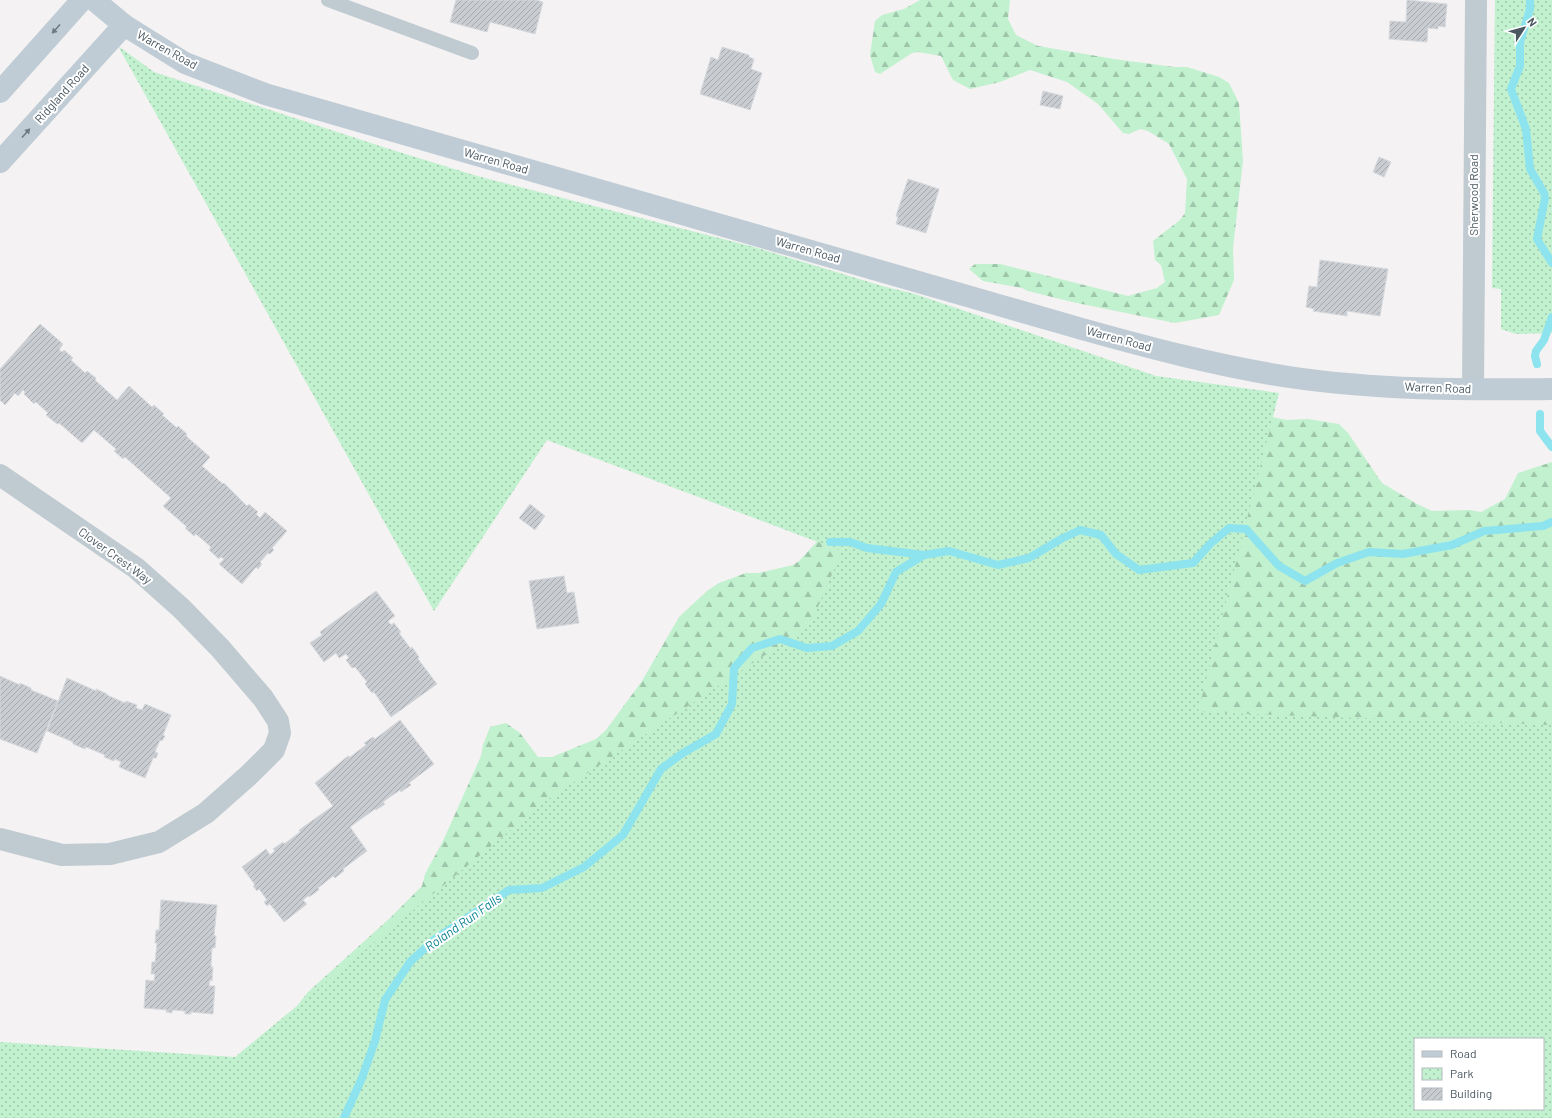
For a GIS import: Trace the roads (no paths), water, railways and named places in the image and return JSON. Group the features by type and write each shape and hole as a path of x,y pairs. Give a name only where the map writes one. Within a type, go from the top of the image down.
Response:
{"street":[{"path":"0,92 82,0"},
{"name":"Warren Road","path":"94,0 124,26 185,63 265,94 1082,329 1190,358 1290,377 1377,386 1474,389 1545,389"},
{"name":"Sherwood Road","path":"1474,389 1476,0"},
{"name":"Ridgland Road","path":"0,162 124,26"},
{"name":"Clover Crest Way","path":"0,475 136,568 181,608 220,648 263,698 278,721 280,733 274,750 250,774 206,813 158,842 110,854 62,855 0,839"}],"lane":[{"path":"328,0 472,53"}],"waterway":[{"path":"1530,0 1530,9 1520,42 1520,66 1511,89 1526,129 1530,169 1544,193 1545,198 1537,239 1552,263"},
{"path":"1537,364 1535,356 1536,351 1544,340 1552,317"},
{"path":"1540,414 1540,431 1552,447"},
{"name":"Roland Run Falls","path":"344,1118 362,1078 375,1041 385,1000 410,962 435,939 509,890 542,888 584,867 623,835 661,769 683,753 716,734 732,704 734,668 752,648 780,639 807,648 832,646 858,631 881,604 896,572 924,555 949,551 998,565 1029,558 1061,539 1080,530 1101,535 1116,554 1139,570 1193,563 1210,544 1229,528 1246,529 1279,566 1305,581 1337,563 1369,552 1403,554 1452,545 1484,531 1543,526 1552,522"},
{"path":"830,542 850,542 867,548 924,555"}]}
